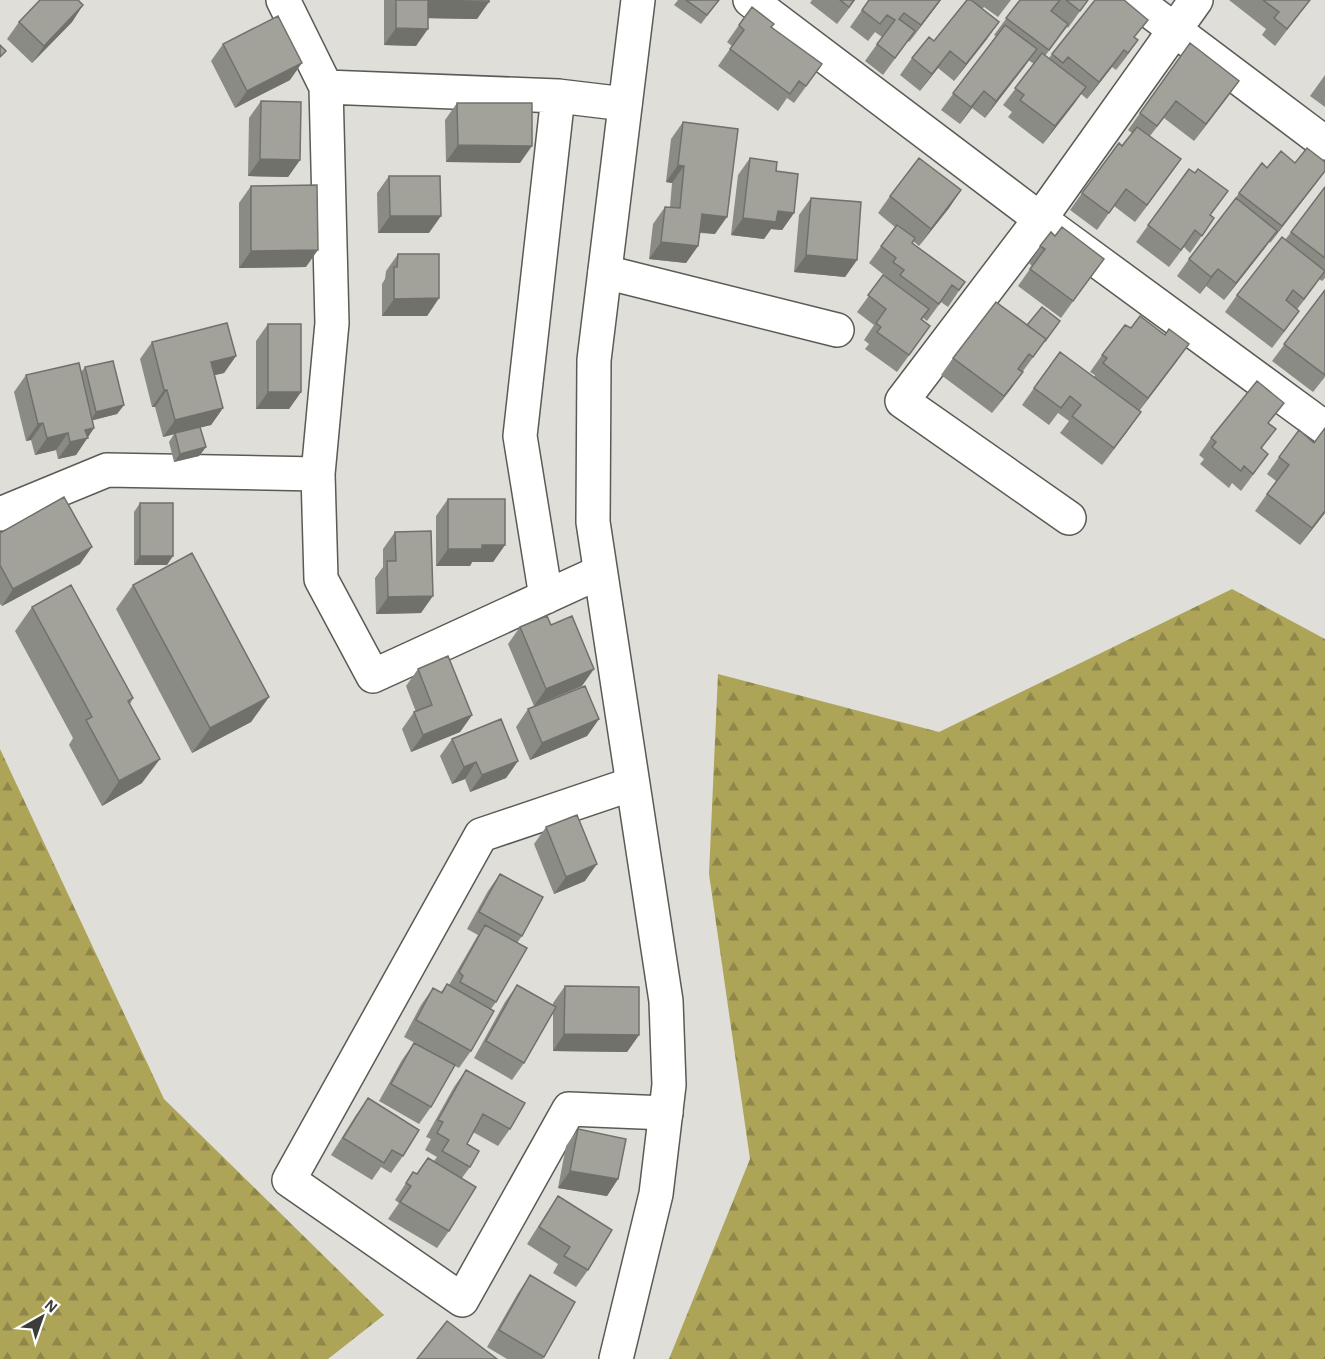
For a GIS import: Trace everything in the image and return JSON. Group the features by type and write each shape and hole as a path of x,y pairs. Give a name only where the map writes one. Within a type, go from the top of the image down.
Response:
{"street":[{"path":"283,0 326,87 332,323 318,474 321,579 373,676 600,572"},
{"path":"616,1359 656,1194 669,1085 666,1001 593,522 594,360 638,0"},
{"path":"750,0 1040,219 1325,428"},
{"path":"1135,0 1325,143"},
{"path":"1069,518 902,401 1040,219 1196,0"},
{"path":"326,87 558,96 625,104"},
{"path":"546,597 520,436 558,96"},
{"path":"605,272 837,330"},
{"path":"0,514 107,470 318,474"},
{"path":"632,784 481,835 289,1180 462,1300 569,1109 666,1113"}],"green space":[{"path":"1232,589 1325,639 1325,1359 669,1359 750,1159 709,874 718,674 939,732"},
{"path":"0,749 164,1099 384,1315 328,1359 0,1359"}],"building":[{"path":"40,0 78,0 83,5 44,46 19,22"},
{"path":"396,0 489,0 489,2 428,1 428,29 396,28"},
{"path":"686,0 719,0 707,15"},
{"path":"840,0 854,0 849,7"},
{"path":"869,0 940,0 921,25 904,13 899,19 915,31 895,58 877,44 895,20 887,15 880,24 862,10"},
{"path":"967,0 971,0 999,22 966,64 950,51 932,74 912,58 929,37 934,41"},
{"path":"1020,0 1060,0 1051,11 1068,24 1049,50 1006,18"},
{"path":"1066,0 1088,0 1080,11"},
{"path":"1095,0 1124,0 1148,20 1134,37 1138,40 1128,53 1124,50 1099,82 1068,57 1063,63 1052,54"},
{"path":"1263,0 1310,0 1287,29 1274,18 1279,12"},
{"path":"752,7 774,24 771,27 822,64 806,86 799,81 790,94 730,49 744,30 739,25"},
{"path":"278,16 302,63 247,91 223,44"},
{"path":"1005,25 1037,49 996,101 984,91 971,107 953,93"},
{"path":"1190,43 1239,81 1206,124 1176,101 1157,126 1140,113"},
{"path":"0,45 6,51 0,57"},
{"path":"1042,53 1086,87 1055,126 1020,100 1024,95 1015,88"},
{"path":"261,101 301,102 300,160 260,159"},
{"path":"457,103 532,103 532,146 458,145"},
{"path":"683,122 738,129 727,217 702,214 698,246 661,242 665,207 680,208 684,166 678,165"},
{"path":"1137,127 1181,159 1147,205 1126,189 1109,213 1082,193 1119,143 1122,146"},
{"path":"1307,148 1325,162 1325,171 1282,226 1239,193 1262,163 1267,168 1281,151 1295,163"},
{"path":"750,158 777,162 776,171 798,174 794,213 778,211 776,222 743,218"},
{"path":"919,158 961,190 931,229 890,196"},
{"path":"1189,169 1195,173 1198,169 1228,191 1210,215 1214,218 1202,236 1195,230 1181,250 1148,225"},
{"path":"389,176 440,176 441,216 390,216"},
{"path":"317,185 318,250 251,251 251,186"},
{"path":"1325,187 1325,258 1291,232"},
{"path":"811,198 861,202 857,260 806,255"},
{"path":"1236,198 1277,231 1236,283 1218,269 1211,277 1189,259"},
{"path":"897,225 915,238 912,243 965,282 959,290 952,285 939,304 900,275 904,270 893,262 896,258 881,246"},
{"path":"1062,227 1104,259 1073,301 1030,269 1045,249 1040,246 1051,232 1055,236"},
{"path":"1282,237 1325,271 1304,299 1293,290 1286,300 1299,311 1284,331 1237,295"},
{"path":"398,254 439,254 439,298 394,299 394,267 397,267"},
{"path":"883,275 929,309 921,319 930,326 909,355 877,332 881,327 876,323 886,309 868,295"},
{"path":"1325,290 1325,375 1284,344"},
{"path":"996,302 1046,339 1033,357 1029,354 1018,369 1023,372 1004,396 953,358"},
{"path":"1042,307 1060,321 1046,340 1027,325"},
{"path":"1140,316 1165,335 1169,329 1189,344 1148,398 1103,363 1107,358 1102,355 1125,325 1131,328"},
{"path":"227,323 236,356 211,362 223,408 175,420 167,390 164,390 152,342"},
{"path":"268,324 301,324 301,392 268,392"},
{"path":"1060,352 1141,412 1114,448 1072,416 1081,405 1070,396 1061,408 1034,388"},
{"path":"113,361 124,405 96,412 85,367"},
{"path":"79,363 94,428 85,430 88,438 70,442 68,433 47,438 43,423 38,424 26,375"},
{"path":"1257,381 1284,403 1268,423 1276,429 1261,448 1268,454 1253,474 1244,466 1241,471 1212,447 1216,442 1211,438"},
{"path":"200,427 206,447 180,454 175,433"},
{"path":"1325,428 1325,511 1312,528 1267,494 1289,465 1279,457 1299,430 1314,443"},
{"path":"64,497 92,547 13,589 0,565 0,533"},
{"path":"448,499 505,499 505,545 482,545 482,549 448,549"},
{"path":"140,503 173,503 173,556 140,556"},
{"path":"431,531 433,596 388,597 387,561 396,561 395,532"},
{"path":"192,553 269,697 210,728 133,585"},
{"path":"71,585 133,698 128,701 160,759 119,781 86,720 92,717 32,607"},
{"path":"547,616 551,625 572,616 594,669 546,689 520,627"},
{"path":"448,656 472,715 423,735 414,712 432,705 418,669"},
{"path":"585,686 599,719 542,743 528,709"},
{"path":"501,719 518,761 482,775 476,762 464,767 452,739"},
{"path":"577,815 597,864 566,877 546,827"},
{"path":"500,874 543,897 522,936 479,912"},
{"path":"485,925 527,948 496,1002 460,982 463,976 459,972"},
{"path":"447,984 494,1011 471,1051 416,1020 433,988 442,993"},
{"path":"517,985 556,1007 524,1063 486,1041"},
{"path":"565,986 639,987 639,1035 564,1034"},
{"path":"414,1043 455,1065 431,1107 391,1084"},
{"path":"466,1070 525,1103 510,1129 483,1114 467,1144 479,1151 470,1167 442,1151 449,1140 437,1133 443,1122 438,1120"},
{"path":"368,1098 419,1130 403,1156 392,1150 384,1163 343,1138"},
{"path":"578,1129 626,1139 618,1179 570,1171"},
{"path":"428,1158 476,1187 449,1231 400,1202 411,1186 406,1183 413,1172 417,1174"},
{"path":"558,1196 612,1230 588,1270 564,1256 570,1247 539,1227"},
{"path":"530,1275 575,1302 544,1357 499,1330"},
{"path":"447,1321 497,1359 417,1359"}]}
